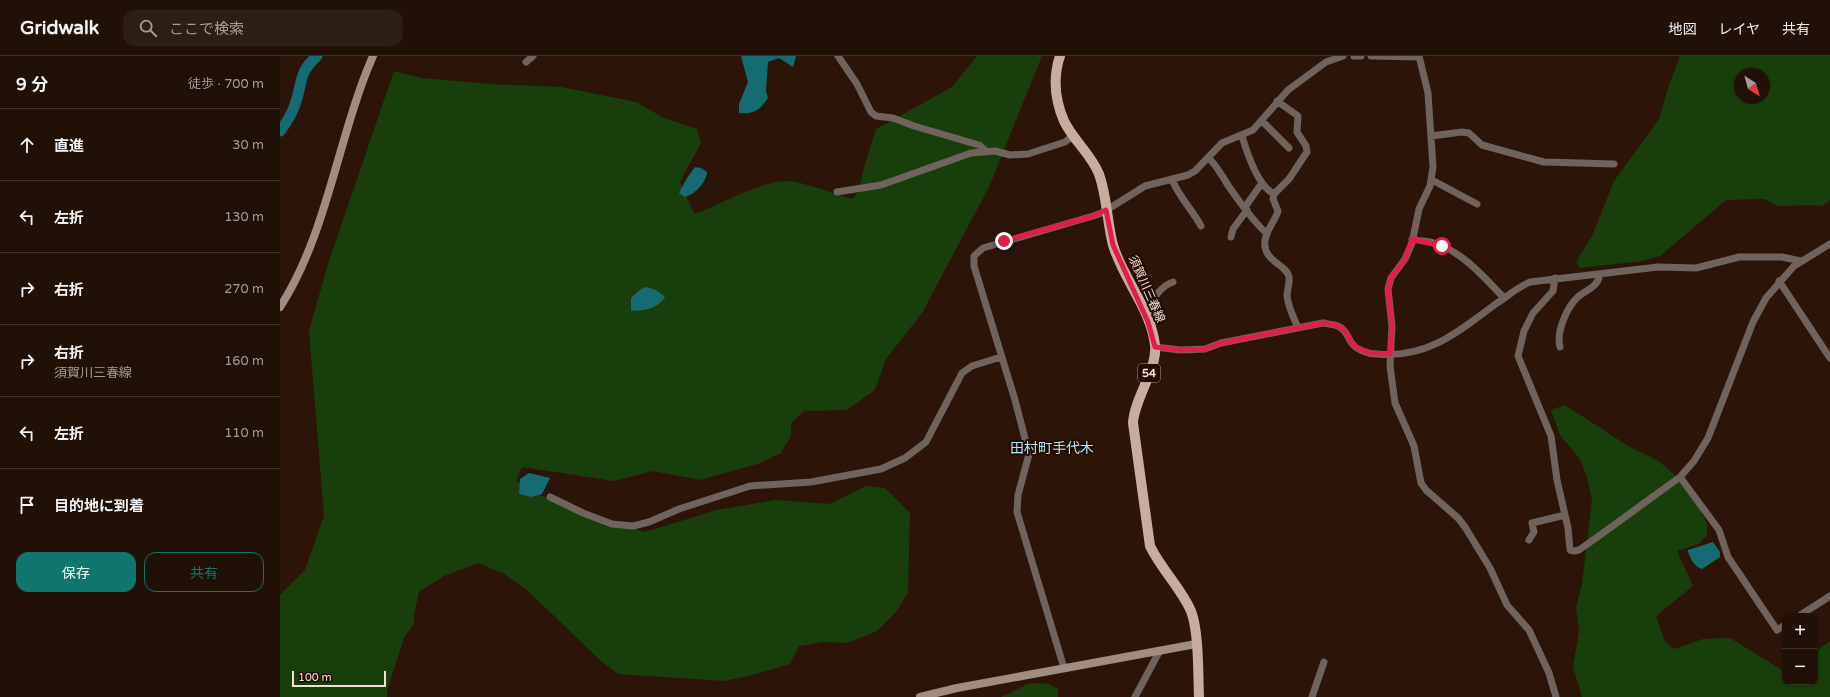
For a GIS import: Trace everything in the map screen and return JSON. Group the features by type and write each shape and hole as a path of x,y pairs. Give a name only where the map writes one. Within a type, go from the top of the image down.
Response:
{"main road":[{"name":"須賀川三春線","path":"1060,56 1056,69 1056,90 1065,121 1095,166 1099,176 1113,245 1148,322 1155,347 1153,361 1133,419 1143,504 1150,546 1191,612 1196,644 1199,697"}],"street":[{"path":"280,307 309,248 354,103 373,56"},
{"path":"526,62 533,56"},
{"path":"838,56 858,84 871,112 876,116 893,118 914,126 979,145 986,151"},
{"path":"1064,668 1017,512 1018,495 1029,454 1002,357 974,266 973,262 977,252 983,248 1093,216 1106,210 1145,186 1188,175 1199,167 1215,149 1222,144 1253,130 1288,90 1326,62 1343,56"},
{"path":"1354,56 1361,56"},
{"path":"1371,56 1419,56 1428,93 1433,150 1432,180 1428,193 1419,209 1412,239 1405,259 1391,278 1388,289 1392,326 1390,354 1395,402 1414,446 1421,483 1426,490 1458,518 1465,527 1490,568 1507,605 1529,630 1549,673 1556,697"},
{"path":"1277,101 1298,116 1296,132 1306,146 1307,152 1289,179 1274,194 1273,199 1278,211 1267,233 1265,242 1266,252 1289,276 1287,296 1298,328"},
{"path":"1262,121 1289,148"},
{"path":"1431,136 1462,132 1469,133 1482,145 1544,162 1614,164"},
{"path":"837,192 881,185 971,154 986,151 995,151 1010,155 1028,154 1064,142 1074,135"},
{"path":"1242,136 1250,158 1262,183 1274,194"},
{"path":"1208,158 1217,166 1227,184 1257,225 1267,233"},
{"path":"1172,179 1179,194 1189,206 1201,226"},
{"path":"1432,180 1477,204"},
{"path":"1231,237 1233,228 1262,183"},
{"path":"1412,239 1434,243 1457,255 1476,269 1504,298"},
{"path":"1555,278 1553,291 1534,313 1524,331 1518,356 1551,436 1557,480 1565,515 1570,550 1575,551 1603,533 1680,477 1694,461 1708,438 1753,322 1766,298 1779,281 1800,261 1830,244"},
{"path":"1155,347 1180,350 1205,349 1221,343 1323,323 1338,326 1344,330 1351,342 1358,349 1378,354 1411,353 1434,345 1456,333 1524,284 1555,278 1658,267 1696,268 1739,257 1782,256 1800,261"},
{"path":"1560,347 1559,334 1562,323 1575,300 1595,286 1599,280 1600,274"},
{"path":"1779,281 1830,358"},
{"path":"1148,322 1154,323 1156,320 1152,303 1158,292 1173,282"},
{"path":"550,497 583,513 612,524 633,526 649,522 680,509 750,486 811,482 881,469 906,458 926,442 962,373 972,366 1002,357"},
{"path":"1680,477 1719,530 1728,557 1777,630 1782,627"},
{"path":"1529,540 1534,532 1532,523 1565,515"},
{"path":"1804,613 1830,596"},
{"path":"920,697 958,688 1196,644"},
{"path":"1135,697 1159,652"},
{"path":"1312,697 1324,662"}],"green space":[{"path":"977,56 1042,56 989,187 922,313 886,359 875,390 847,410 804,411 791,423 791,436 781,453 761,463 700,480 653,471 614,481 522,467 516,481 540,495 574,509 645,532 717,510 775,500 829,504 867,486 885,488 910,513 908,592 896,612 877,631 847,643 823,642 799,646 790,664 749,676 723,681 618,674 601,661 526,589 504,574 478,563 444,576 419,592 414,615 414,624 404,638 387,690 387,697 280,697 280,595 305,570 324,516 309,331 328,264 394,71 422,78 489,84 561,87 636,102 664,118 697,129 701,143 680,182 694,214 750,190 787,181 809,185 852,199 859,192 864,167 876,129 952,87"},
{"path":"1680,56 1830,56 1830,200 1822,206 1777,206 1764,199 1726,200 1660,256 1642,261 1580,268 1576,262 1592,236 1614,181 1659,119 1669,85"},
{"path":"1565,405 1628,446 1657,460 1673,473 1693,494 1707,524 1707,535 1699,544 1677,551 1693,586 1656,616 1665,642 1674,649 1703,639 1730,638 1782,670 1782,685 1818,685 1818,650 1830,641 1830,697 1582,697 1573,667 1579,631 1576,607 1582,584 1592,501 1588,480 1580,459 1560,435 1551,410"},
{"path":"1028,684 1049,684 1058,689 1058,697 1001,697"}],"water":[{"path":"741,56 796,56 793,67 779,58 768,62 766,91 768,98 759,109 749,113 739,113 739,104 748,82"},
{"path":"695,167 701,168 707,172 705,180 699,188 689,196 685,197 679,193"},
{"path":"647,287 656,290 665,297 658,305 654,307 646,310 631,311 631,298 641,289"},
{"path":"529,473 550,478 542,494 531,497 519,494 520,479"},
{"path":"1713,542 1720,552 1720,557 1702,569 1699,568 1693,562 1688,550"}],"waterway":[{"path":"280,131 294,107 305,71 317,56"}],"district":[{"name":"田村町手代木","path":"1052,448"}],"route":[{"path":"1004,241 1093,216 1106,210 1113,245 1148,322 1155,347 1180,350 1205,349 1217,344 1264,333 1323,323 1338,326 1344,330 1355,346 1369,353 1378,354 1390,354 1392,319 1388,302 1388,289 1391,278 1408,253 1412,239 1442,246"}]}
